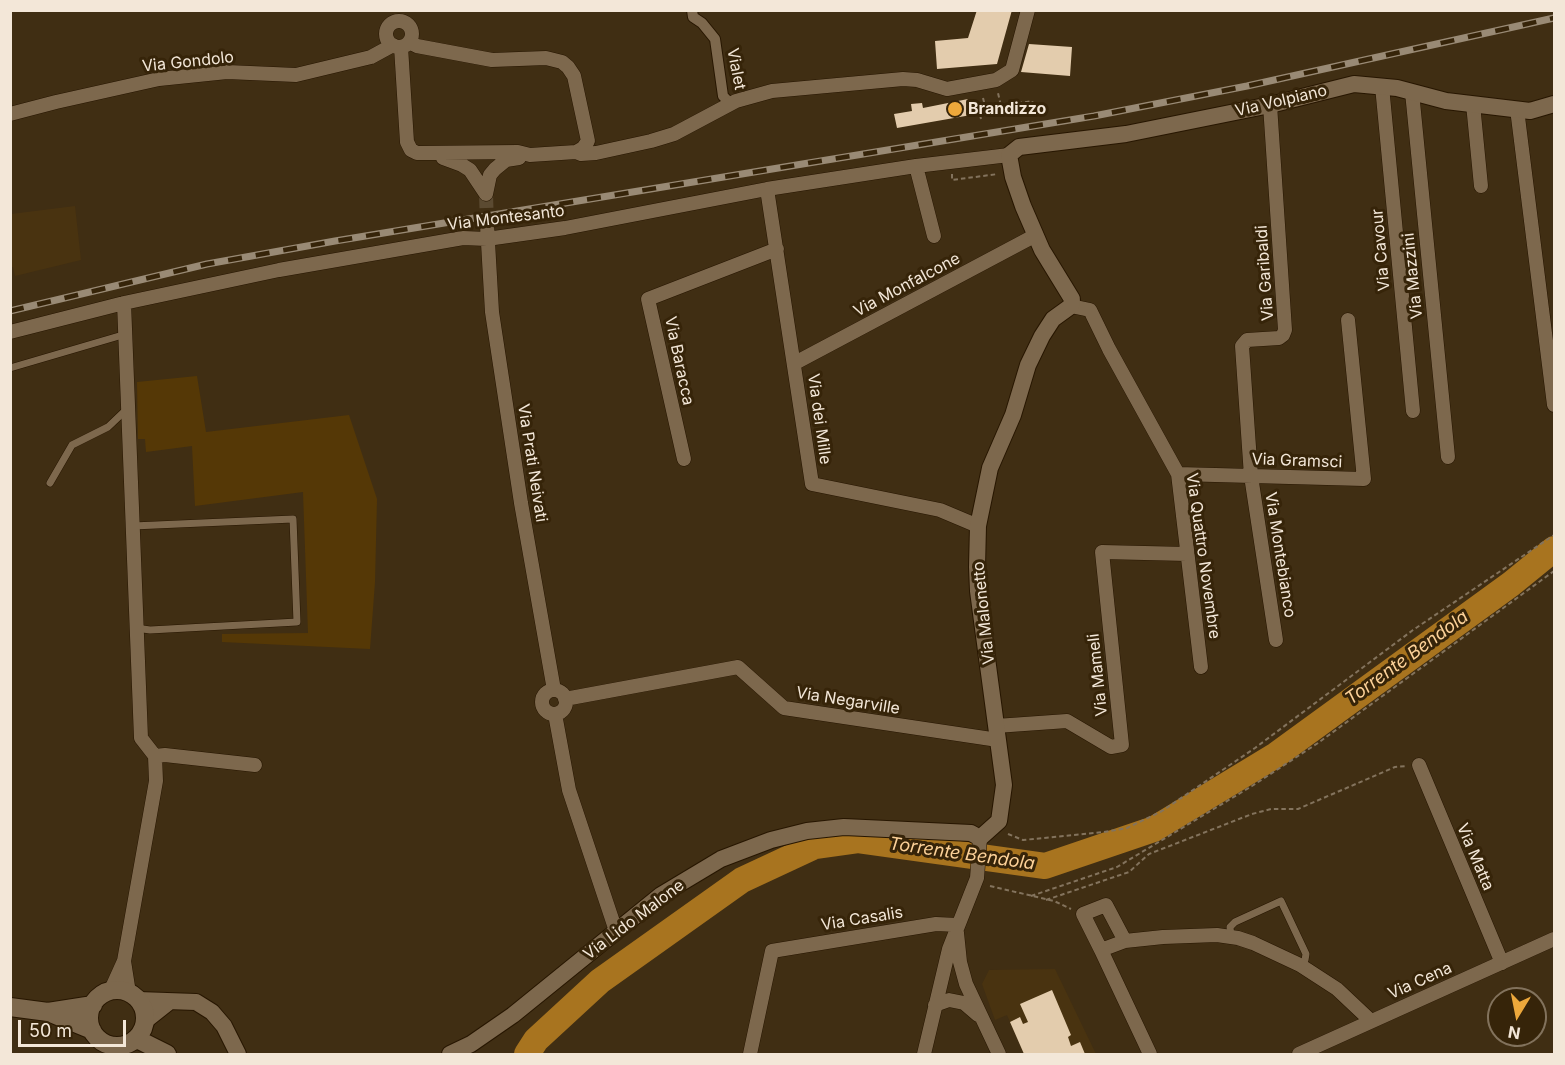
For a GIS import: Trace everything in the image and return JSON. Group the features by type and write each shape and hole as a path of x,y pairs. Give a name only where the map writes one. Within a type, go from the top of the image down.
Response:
{"main road":[{"path":"123,991 133,996 142,1006 145,1021 137,1039 114,1050 97,1037 92,1030 90,1022 93,1005 103,994 110,992 123,991"},
{"path":"48,1012 93,1005"},
{"path":"10,1007 48,1012 92,1030"},
{"path":"137,1039 167,1054"}],"street":[{"name":"Vialet","path":"692,10 693,17 702,23 715,39 723,96 731,104"},
{"path":"432,154 454,161 470,170 486,194 490,175 501,163 530,155 596,153 651,141 674,134 731,104 772,91 884,79 917,80 947,89 993,81 1012,70 1028,10"},
{"path":"399,29 417,46 492,60 546,58 562,62 574,76 588,141 594,148 602,150"},
{"path":"399,29 407,142 411,150 417,153 432,154 518,152 530,155"},
{"name":"Via Gondolo","path":"10,114 168,78 227,72 296,75 371,57 399,29"},
{"name":"Via Volpiano","path":"1009,155 1019,147 1126,134 1270,105 1354,84 1382,86 1446,101 1530,111 1554,104"},
{"name":"Via Cavour","path":"1382,86 1413,411"},
{"name":"Via Mazzini","path":"1412,92 1448,458"},
{"path":"1473,104 1480,186"},
{"name":"Via Garibaldi","path":"1251,476 1242,346 1247,340 1279,338 1285,330 1270,105"},
{"path":"1517,109 1554,405"},
{"path":"576,152 588,141"},
{"path":"1009,155 1013,177 1023,206 1042,250 1072,299 1071,306"},
{"name":"Via Montesanto","path":"10,332 124,303 279,270 487,232 565,228 767,189 916,166 1009,155"},
{"path":"916,166 934,236"},
{"name":"Via dei Mille","path":"767,189 812,484 940,510 978,526"},
{"name":"Via Prati Neivati","path":"487,232 492,312 510,435 554,690"},
{"name":"Via Monfalcone","path":"795,363 1036,235"},
{"name":"Via Baracca","path":"684,459 648,299 777,249"},
{"path":"110,992 124,961 156,782 155,756 141,738 124,303"},
{"name":"Via Quattro Novembre","path":"1071,306 1090,310 1178,474 1201,667"},
{"name":"Via Malonetto","path":"924,1054 949,949 976,880 984,837 999,821 1004,784 978,591 978,526 990,468 1013,416 1028,365 1042,336 1053,320 1071,306"},
{"name":"Via Gramsci","path":"1178,474 1364,479 1347,320"},
{"name":"Via Montebianco","path":"1251,476 1276,640"},
{"name":"Via Mameli","path":"997,733 1067,721 1111,747 1122,746 1102,552 1187,554"},
{"name":"Via Negarville","path":"566,699 738,667 784,708 997,733"},
{"path":"554,690 566,699 565,707 555,714 544,710 542,703 544,695 554,690"},
{"path":"555,714 569,790 616,931"},
{"path":"155,756 165,755 255,765"},
{"name":"Via Matta","path":"1419,765 1502,963"},
{"name":"Via Lido Malone","path":"450,1054 471,1044 513,1015 661,895 721,859 771,840 807,831 844,827 972,833 984,837"},
{"path":"1125,941 1106,905 1083,914 1150,1054"},
{"name":"Via Casalis","path":"750,1054 772,951 936,924 957,925"},
{"path":"957,925 960,962 966,984 999,1054"},
{"path":"1101,950 1125,941 1163,937 1217,935 1231,937 1300,965 1337,989 1371,1021"},
{"name":"Via Cena","path":"1299,1054 1554,939"},
{"path":"124,961 133,996 169,1002 196,1002 212,1012 224,1026 238,1054"},
{"path":"935,1005 948,1000 964,1003 974,1010 984,1024"},
{"path":"145,1021 169,1002"}],"lane":[{"path":"10,368 126,334"},
{"path":"50,483 72,445 108,427 129,407"},
{"path":"134,526 293,519 297,622 150,630 136,628"},
{"path":"1231,937 1230,927 1235,922 1281,901 1306,954 1305,960 1300,965"}],"path":[{"path":"990,113 1034,106 1032,101 1001,106 998,90"},
{"path":"969,95 973,115"},
{"path":"983,98 986,110"},
{"path":"981,119 978,105 984,103"},
{"path":"984,837 1023,840 1104,832 1127,828 1162,811 1255,748 1413,630 1554,535"},
{"path":"1030,896 1117,867 1252,786 1318,743 1554,571"},
{"path":"1046,900 1129,872 1149,854 1252,814 1272,809 1298,809 1395,766 1419,765"},
{"path":"976,880 1046,900 1083,914"}],"shaded area":[{"path":"75,206 81,260 15,276 13,267 11,267 11,214"},
{"path":"197,376 206,432 349,415 377,499 375,582 370,649 222,642 222,634 308,633 303,492 195,506 192,446 146,452 145,439 138,439 137,382"},
{"path":"1055,969 1096,1054 1024,1054 1007,1015 995,1020 982,984 989,970"}],"building":[{"path":"977,10 1012,10 997,64 937,69 935,41 968,38"},
{"path":"1029,44 1072,47 1070,76 1021,72"},
{"path":"968,99 971,115 897,128 894,114 912,111 911,104 922,103 923,108"},
{"path":"1052,990 1071,1035 1068,1037 1071,1046 1080,1042 1085,1054 1024,1054 1010,1022 1020,1017 1023,1024 1028,1022 1020,1004"}],"waterway":[{"name":"Torrente Bendola","path":"527,1054 536,1040 600,981 742,880 815,846 858,840 1045,866 1154,829 1276,755 1511,584 1554,549"}],"tunnel":[{"path":"486,194 487,225"}],"railway":[{"path":"10,311 207,264 1094,116 1247,86 1554,18"}],"place":[{"name":"Brandizzo","path":"955,109"}]}
